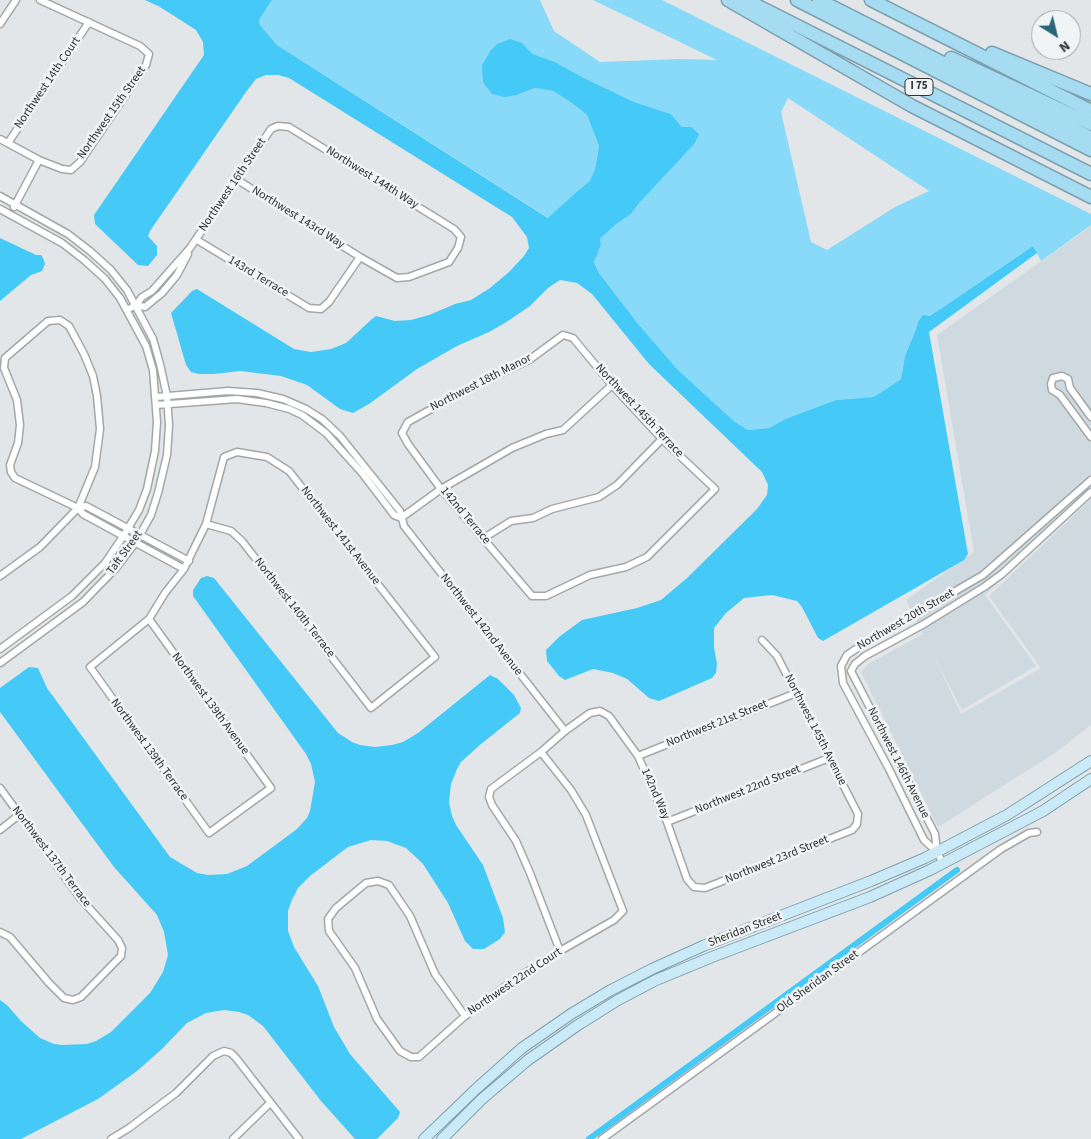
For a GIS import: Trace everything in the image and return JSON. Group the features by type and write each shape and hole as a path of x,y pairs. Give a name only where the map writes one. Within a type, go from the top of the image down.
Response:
{"highway":[{"path":"728,0 912,106 1091,197"},
{"name":"I 75","path":"746,0 1091,174"},
{"path":"797,0 1091,150"},
{"path":"819,0 1091,138"},
{"path":"830,0 1091,124"},
{"path":"873,1 1091,94"},
{"path":"873,1 1091,111"}],"main road":[{"name":"Sheridan Street","path":"424,1139 522,1048 571,1014 611,990 702,946 871,881 937,852 1085,772"},
{"name":"Sheridan Street","path":"442,1139 482,1099 528,1060 618,1000 688,966 870,897 944,864 1064,798 1085,772"}],"street":[{"path":"0,24 16,0"},
{"path":"40,0 89,22"},
{"name":"Northwest 15th Street","path":"39,160 62,169 71,170 80,162 146,65 149,54 140,46 89,22"},
{"name":"Northwest 14th Court","path":"8,143 89,22"},
{"name":"Northwest 16th Street","path":"126,310 136,305 145,306 162,292 180,269 190,248 236,179 271,129 278,126"},
{"name":"Northwest 144th Way","path":"278,126 289,127 454,229 461,237"},
{"path":"0,139 39,160 10,214"},
{"name":"Northwest 143rd Way","path":"236,179 397,278 409,277 449,262 458,248 461,237"},
{"path":"0,196 68,234 111,270 136,305 153,339 166,396"},
{"path":"0,209 62,243 105,278 120,298 146,346 153,370 156,397"},
{"name":"143rd Terrace","path":"197,240 309,308 321,309 329,302 360,257"},
{"path":"0,576 40,547 78,508 95,468 100,429 93,376 69,326 60,320 48,321 5,358 4,368 17,400 20,425 18,443 10,465 11,472 15,478 78,508 83,514 184,569"},
{"name":"Northwest 145th Terrace","path":"532,596 546,596 590,575 626,567 647,557 715,489 662,440 612,385 573,338 563,336"},
{"name":"Northwest 18th Manor","path":"402,433 408,422 462,392 529,360 563,336"},
{"path":"1091,417 1070,388 1068,379 1059,376 1053,378 1052,390 1060,395 1091,437"},
{"path":"401,518 442,488 512,448 546,434 563,430 612,385"},
{"name":"Northwest 142nd Avenue","path":"156,397 228,391 257,392 283,399 306,409 322,419 340,436 400,511 401,518 409,532 565,730"},
{"name":"Taft Street","path":"0,664 83,602 116,568 136,542 151,515 163,478 168,435 166,396"},
{"name":"Taft Street","path":"0,650 72,596 105,563 129,528 139,510 151,474 155,451 156,397"},
{"name":"Northwest 142nd Avenue","path":"156,405 237,399 251,400 277,405 302,416 334,442 362,473 394,515 401,518"},
{"name":"142nd Terrace","path":"402,433 408,444 442,488 532,596"},
{"path":"484,538 511,521 533,518 552,509 599,497 617,485 662,440"},
{"name":"Northwest 141st Avenue","path":"206,524 224,457 237,452 267,457 289,471 436,657 371,708"},
{"name":"Northwest 20th Street","path":"937,852 924,840 843,683 840,666 847,656 859,648 983,575 1091,480"},
{"name":"Northwest 20th Street","path":"855,664 865,656 912,631 984,587 1002,574 1091,492"},
{"path":"78,508 86,506 188,561"},
{"path":"150,619 165,593 184,569 206,524"},
{"name":"Northwest 140th Terrace","path":"206,524 231,532 242,541 371,708"},
{"name":"Northwest 139th Terrace","path":"150,619 90,667 209,833"},
{"name":"Northwest 139th Avenue","path":"150,619 271,788 209,833"},
{"name":"Northwest 145th Avenue","path":"762,640 777,656 858,814 857,824"},
{"name":"Northwest 146th Avenue","path":"855,664 851,672 935,834 937,852 944,864"},
{"name":"Northwest 21st Street","path":"638,756 796,693"},
{"name":"142nd Way","path":"565,730 590,713 600,711 609,716 638,756 667,822 687,879 694,887"},
{"path":"560,951 516,842 488,797 492,789 541,752 565,730"},
{"name":"Northwest 22nd Court","path":"465,1016 435,974 410,916 389,886 378,882 366,884 336,908 328,919 330,931 355,968 377,1019 400,1051 411,1058 419,1057 465,1016 517,978 614,920 623,911 586,815 571,790 541,752"},
{"name":"Northwest 22nd Street","path":"667,822 828,758"},
{"name":"Northwest 137th Terrace","path":"0,788 81,899 118,940 122,948 121,956 81,997 73,1000 64,998 10,937 0,932"},
{"path":"0,830 19,815"},
{"name":"Northwest 23rd Street","path":"694,887 705,888 852,830 857,824"},
{"name":"Old Sheridan Street","path":"602,1139 1001,849 1029,833 1037,832"},
{"path":"110,1139 129,1128 176,1092 213,1056 224,1051 231,1053 236,1058 299,1139"},
{"path":"233,1139 270,1104"}],"shaded area":[{"path":"145,0 272,0 259,20 260,25 277,45 548,218 590,181 595,169 599,146 587,115 553,91 535,88 517,95 505,97 492,94 483,82 482,65 497,44 510,39 522,43 533,54 555,62 634,102 671,114 682,127 691,127 699,134 695,143 631,214 600,239 601,245 594,262 599,273 639,325 678,370 735,422 748,430 769,428 785,419 836,400 873,397 883,391 901,379 905,356 918,322 923,315 929,316 942,308 1033,246 1037,253 929,332 968,554 964,560 823,641 818,638 797,601 772,595 744,598 726,613 714,628 714,647 717,664 716,673 712,678 659,701 649,698 627,679 613,673 593,669 565,680 559,676 547,661 546,650 559,637 582,620 637,608 661,600 687,578 757,509 767,495 768,485 762,472 649,364 592,294 577,283 560,280 548,288 530,306 505,323 457,346 417,369 369,404 353,413 340,409 307,385 281,376 240,371 214,374 191,372 186,365 171,313 192,291 197,289 294,349 311,352 331,349 346,343 376,316 395,321 411,320 471,300 490,288 509,272 529,248 527,237 512,217 289,78 278,75 266,75 256,79 246,92 150,231 148,236 157,246 157,255 148,266 138,265 95,224 94,215 204,55 203,42 196,30 160,7"},
{"path":"272,0 540,0 554,31 600,62 680,59 717,60 593,0 662,0 1091,214 1091,225 1041,261 1033,246 942,308 918,322 905,356 901,379 873,397 836,400 785,419 769,428 748,430 735,422 678,370 639,325 599,273 594,261 601,245 600,239 631,214 640,202 682,127 671,114 634,102 555,62 533,54 522,43 517,95 535,88 553,91 587,115 599,146 595,169 590,182 549,218 277,45 260,25 259,20","holes":["788,98 929,191 895,207 827,250 811,242 781,112"]},
{"path":"1091,226 1091,496 985,595 1036,666 962,710 933,654 961,714 1041,668 989,596 1091,499 1091,725 1055,753 938,827 861,672 868,664 923,634 906,600 974,552 937,335"},
{"path":"0,238 36,255 41,255 45,264 42,271 31,275 0,301"},
{"path":"207,576 214,578 338,733 352,742 375,747 403,742 418,733 490,675 498,679 514,695 521,708 520,713 461,762 451,784 449,802 456,825 483,865 503,918 505,932 500,939 484,949 473,949 465,941 448,903 423,864 406,848 387,841 371,840 348,847 310,876 298,888 288,911 288,931 294,947 318,986 334,1027 350,1054 400,1112 398,1118 377,1139 355,1139 321,1101 263,1026 248,1015 224,1010 206,1013 187,1023 137,1071 98,1099 21,1139 0,1139 0,1000 40,1038 54,1044 87,1044 111,1032 150,993 163,972 168,955 164,932 157,915 114,867 0,712 0,688 29,667 38,668 47,688 170,857 197,873 208,875 227,874 247,866 297,829 307,818 310,811 315,782 311,764 306,754 193,596 193,590 201,578"}],"waterway":[{"path":"589,1139 957,870"}]}
